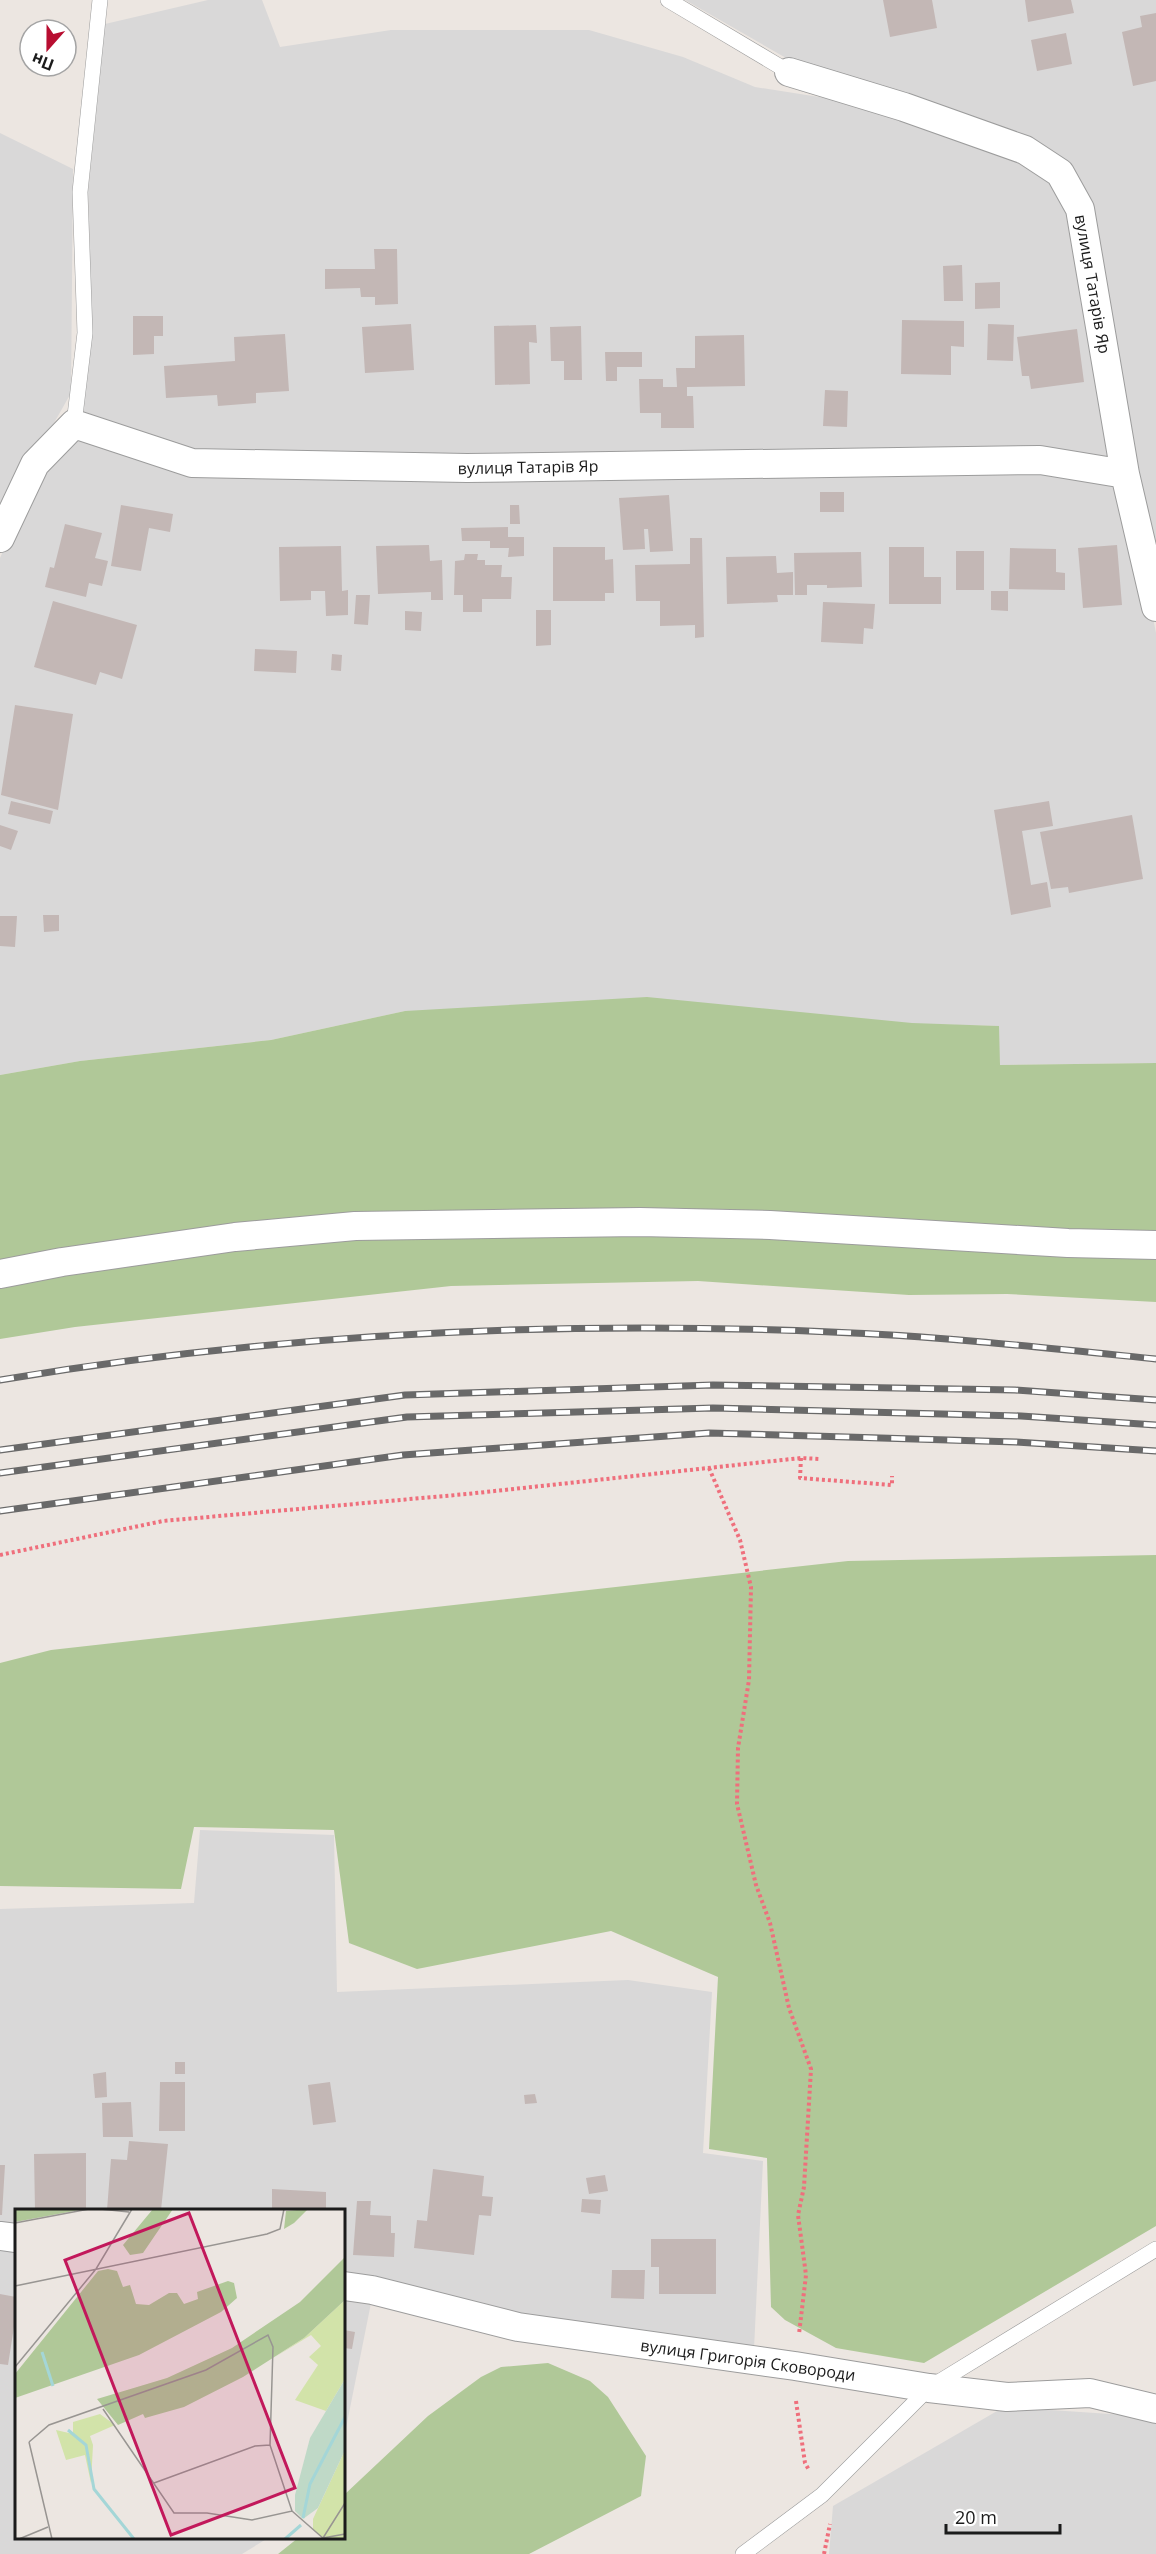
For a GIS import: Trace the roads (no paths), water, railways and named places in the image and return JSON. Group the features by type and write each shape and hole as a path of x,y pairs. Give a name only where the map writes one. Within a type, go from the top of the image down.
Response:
{"street":[{"name":"вулиця Татарів Яр","path":"789,72 904,107 1025,150 1060,173 1080,208 1125,474 1156,607"},
{"name":"вулиця Татарів Яр","path":"74,424 192,463 467,468 1040,460 1125,474"},
{"path":"0,538 35,464 74,424"},
{"path":"0,1274 62,1262 235,1237 355,1226 640,1222 770,1225 1068,1243 1156,1245"},
{"path":"0,2236 15,2238"},
{"name":"вулиця Григорія Сковороди","path":"345,2286 372,2290 518,2327 795,2366 929,2388 1007,2397 1090,2393 1156,2409"}],"lane":[{"path":"74,424 85,333 80,192 100,0"},
{"path":"668,0 789,72"},
{"path":"743,2554 822,2495 929,2388 1156,2249"}],"railway":[{"path":"0,1380 206,1351 310,1341 414,1334 622,1328 872,1334 953,1339 1156,1359"},
{"path":"0,1450 405,1395 713,1385 1015,1390 1156,1400"},
{"path":"0,1473 407,1417 713,1408 1021,1416 1156,1425"},
{"path":"0,1511 403,1455 709,1433 1016,1442 1156,1451"}]}
